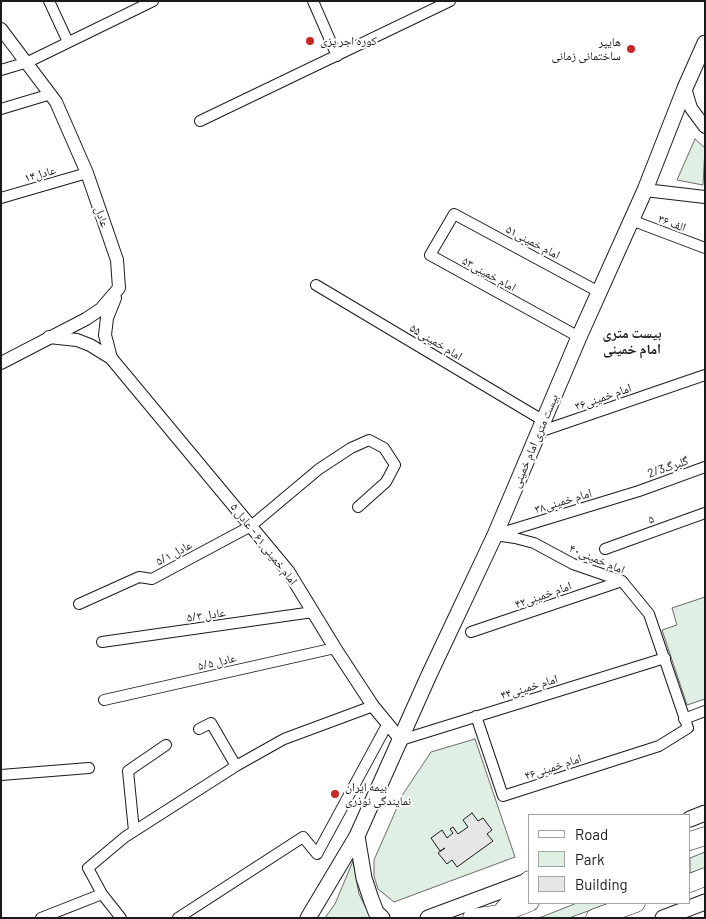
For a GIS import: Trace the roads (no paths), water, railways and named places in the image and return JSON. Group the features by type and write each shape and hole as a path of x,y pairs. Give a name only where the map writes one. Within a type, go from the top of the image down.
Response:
{"highway":[{"path":"691,841 705,836"},
{"path":"691,883 705,877"},
{"path":"495,916 528,881"},
{"path":"472,918 495,916 528,903"},
{"path":"595,918 611,914 634,904"}],"main road":[{"name":"بیست متری امام خمینی","path":"308,918 357,836 429,675 495,535 579,337 645,190 684,88 701,60 705,43"},
{"path":"691,819 705,813"},
{"path":"357,836 364,878 370,899 376,912 382,918"},
{"path":"428,918 528,880"},
{"path":"663,918 705,902"}],"street":[{"path":"49,1 68,42"},
{"path":"1,70 28,62 153,1"},
{"path":"313,1 337,56"},
{"path":"200,121 450,1"},
{"name":"عادل","path":"1,29 28,62 56,102 87,173 116,260 119,288"},
{"path":"684,88 691,108 705,127"},
{"path":"1,109 51,94"},
{"name":"عادل۱۴","path":"1,198 87,173"},
{"path":"645,190 705,197"},
{"name":"امام خمینی۵۱","path":"454,214 599,292"},
{"name":"امام خمینی۵۳","path":"454,214 430,256 579,337"},
{"name":"۳۶ الف","path":"631,220 705,248"},
{"name":"امام خمینی۵۵","path":"316,285 542,426"},
{"path":"1,363 86,319 101,309 119,288"},
{"name":"امام خمینی ۶۱ - عادل ۵","path":"111,358 105,335 107,318 119,288"},
{"name":"امام خمینی ۶۱ - عادل ۵","path":"49,338 77,340 90,345 111,358 288,570 334,648 372,706 401,740"},
{"name":"امام خمینی۳۶","path":"542,426 705,375"},
{"name":"عادل ۵/۱","path":"79,604 140,577 152,580 251,526 319,469 351,448 368,440 384,448 395,466 386,482 358,507"},
{"name":"2/3گلبرگ","path":"639,491 705,467"},
{"name":"امام خمینی۳۸","path":"495,535 639,491"},
{"name":"۵","path":"605,549 705,514"},
{"name":"امام خمینی۴۰","path":"495,535 534,543 573,564 622,581 649,614 686,724"},
{"name":"امام خمینی۴۲","path":"471,632 622,581"},
{"name":"عادل ۵/۳","path":"102,642 313,612"},
{"name":"عادل ۵/۵","path":"104,700 334,648"},
{"name":"۴۴امام خمینی","path":"401,740 665,658"},
{"path":"121,918 102,894 88,868 125,837 236,766 284,739 372,706"},
{"path":"686,724 705,711"},
{"name":"امام خمینی۴۶","path":"476,716 503,796 659,746 686,724"},
{"path":"199,729 211,723 236,766"},
{"path":"178,918 303,837 317,854 387,725"},
{"path":"134,831 128,771 166,745"},
{"path":"1,775 89,768"},
{"path":"41,918 102,894"}],"place":[{"name":"کوره اجر پزی","path":"310,41"},
{"name":"هایپر ساختمانی زمانی","path":"631,49"},
{"name":"بیمه ایران نمایندگی نوذری","path":"335,794"}],"district":[{"name":"بیست متری امام خمینی","path":"632,342"}]}
